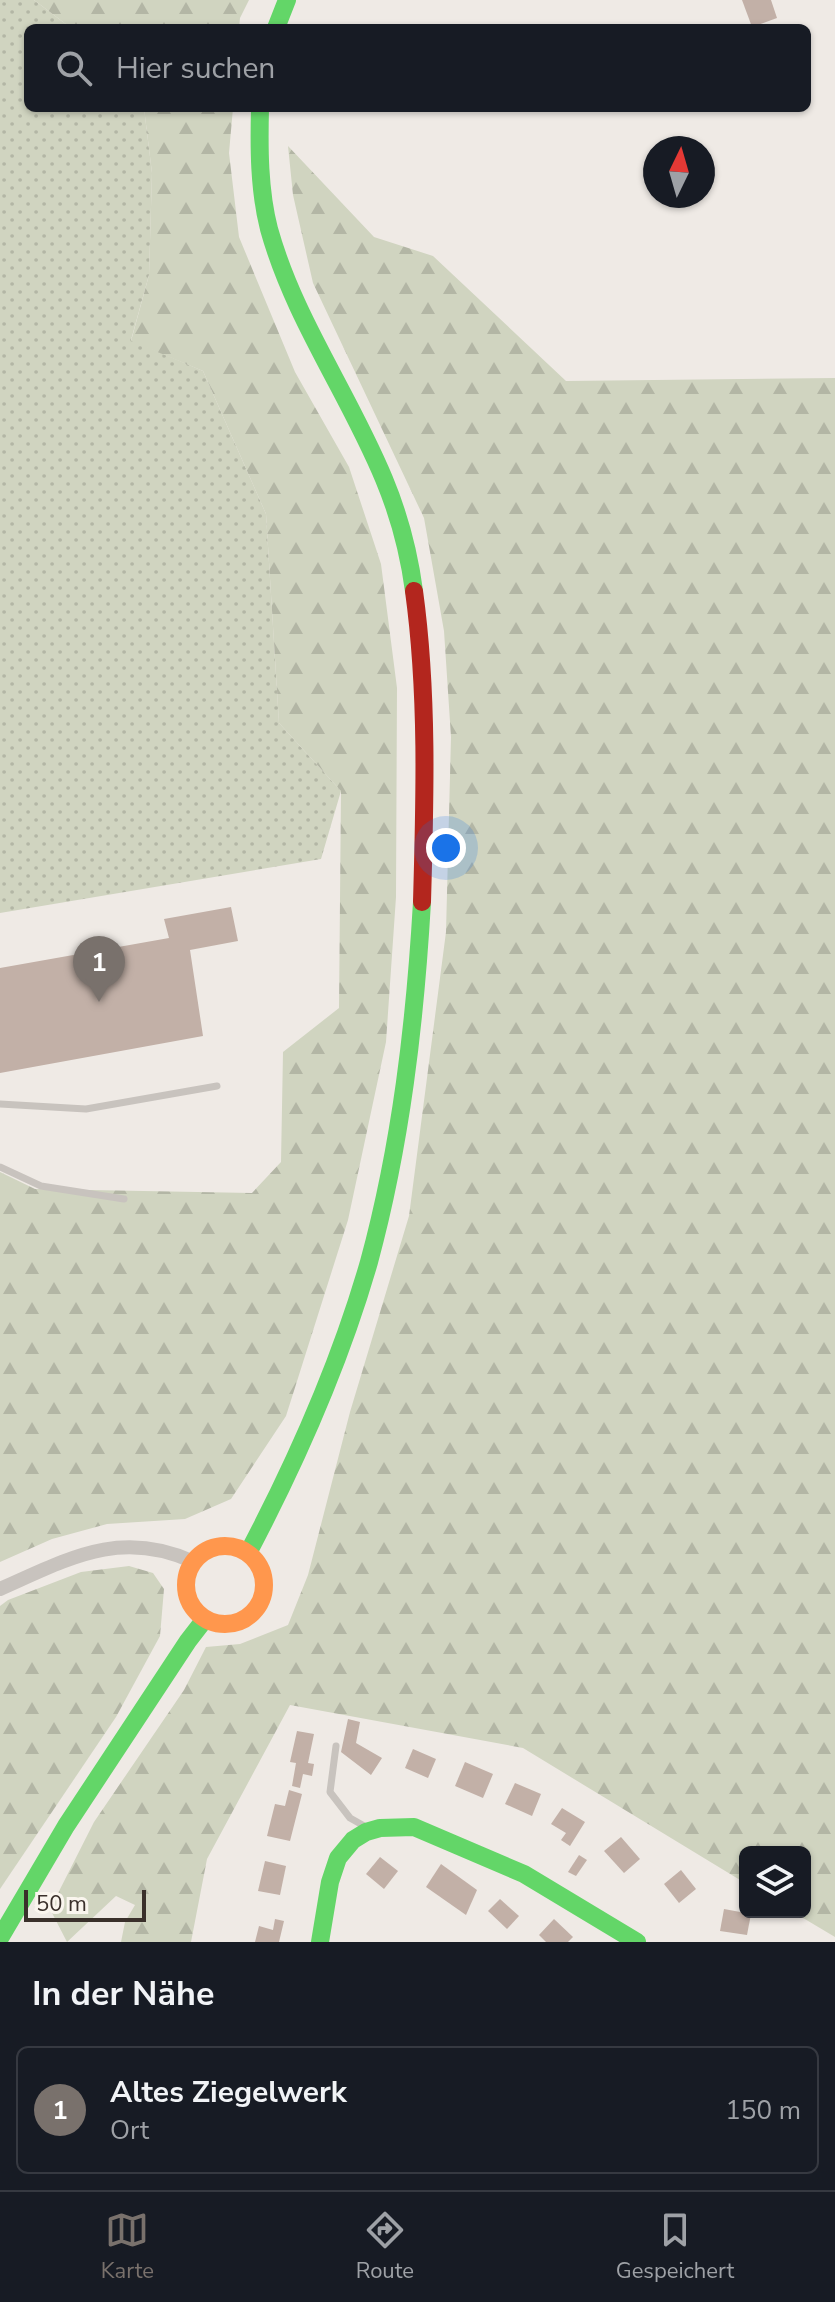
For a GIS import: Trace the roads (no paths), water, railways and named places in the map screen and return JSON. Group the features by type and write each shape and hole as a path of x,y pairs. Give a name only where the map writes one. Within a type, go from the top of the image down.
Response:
{"main road":[{"path":"278,24 287,0"},
{"path":"248,1553 316,1411 369,1259 388,1179 415,1002 424,834 424,732 418,633 402,534 384,475 302,318 283,273 268,228 261,189 260,112"},
{"path":"219,1546 239,1548 248,1553 261,1568 264,1578 258,1607 234,1624 224,1625 205,1619 190,1603 186,1593 186,1582 194,1562 201,1554 219,1546"},
{"path":"0,1938 66,1826 205,1619"},
{"path":"320,1942 330,1882 338,1858 353,1840 371,1830 414,1827 524,1874 637,1942"}],"street":[{"path":"0,1589 73,1556 118,1547 152,1547 194,1562"}],"lane":[{"path":"0,1104 86,1109 217,1086"},
{"path":"0,1167 41,1186 124,1199"},
{"path":"336,1746 330,1792 350,1818 371,1830"}],"place":[{"name":"Altes Ziegelwerk","path":"99,1002"}]}
